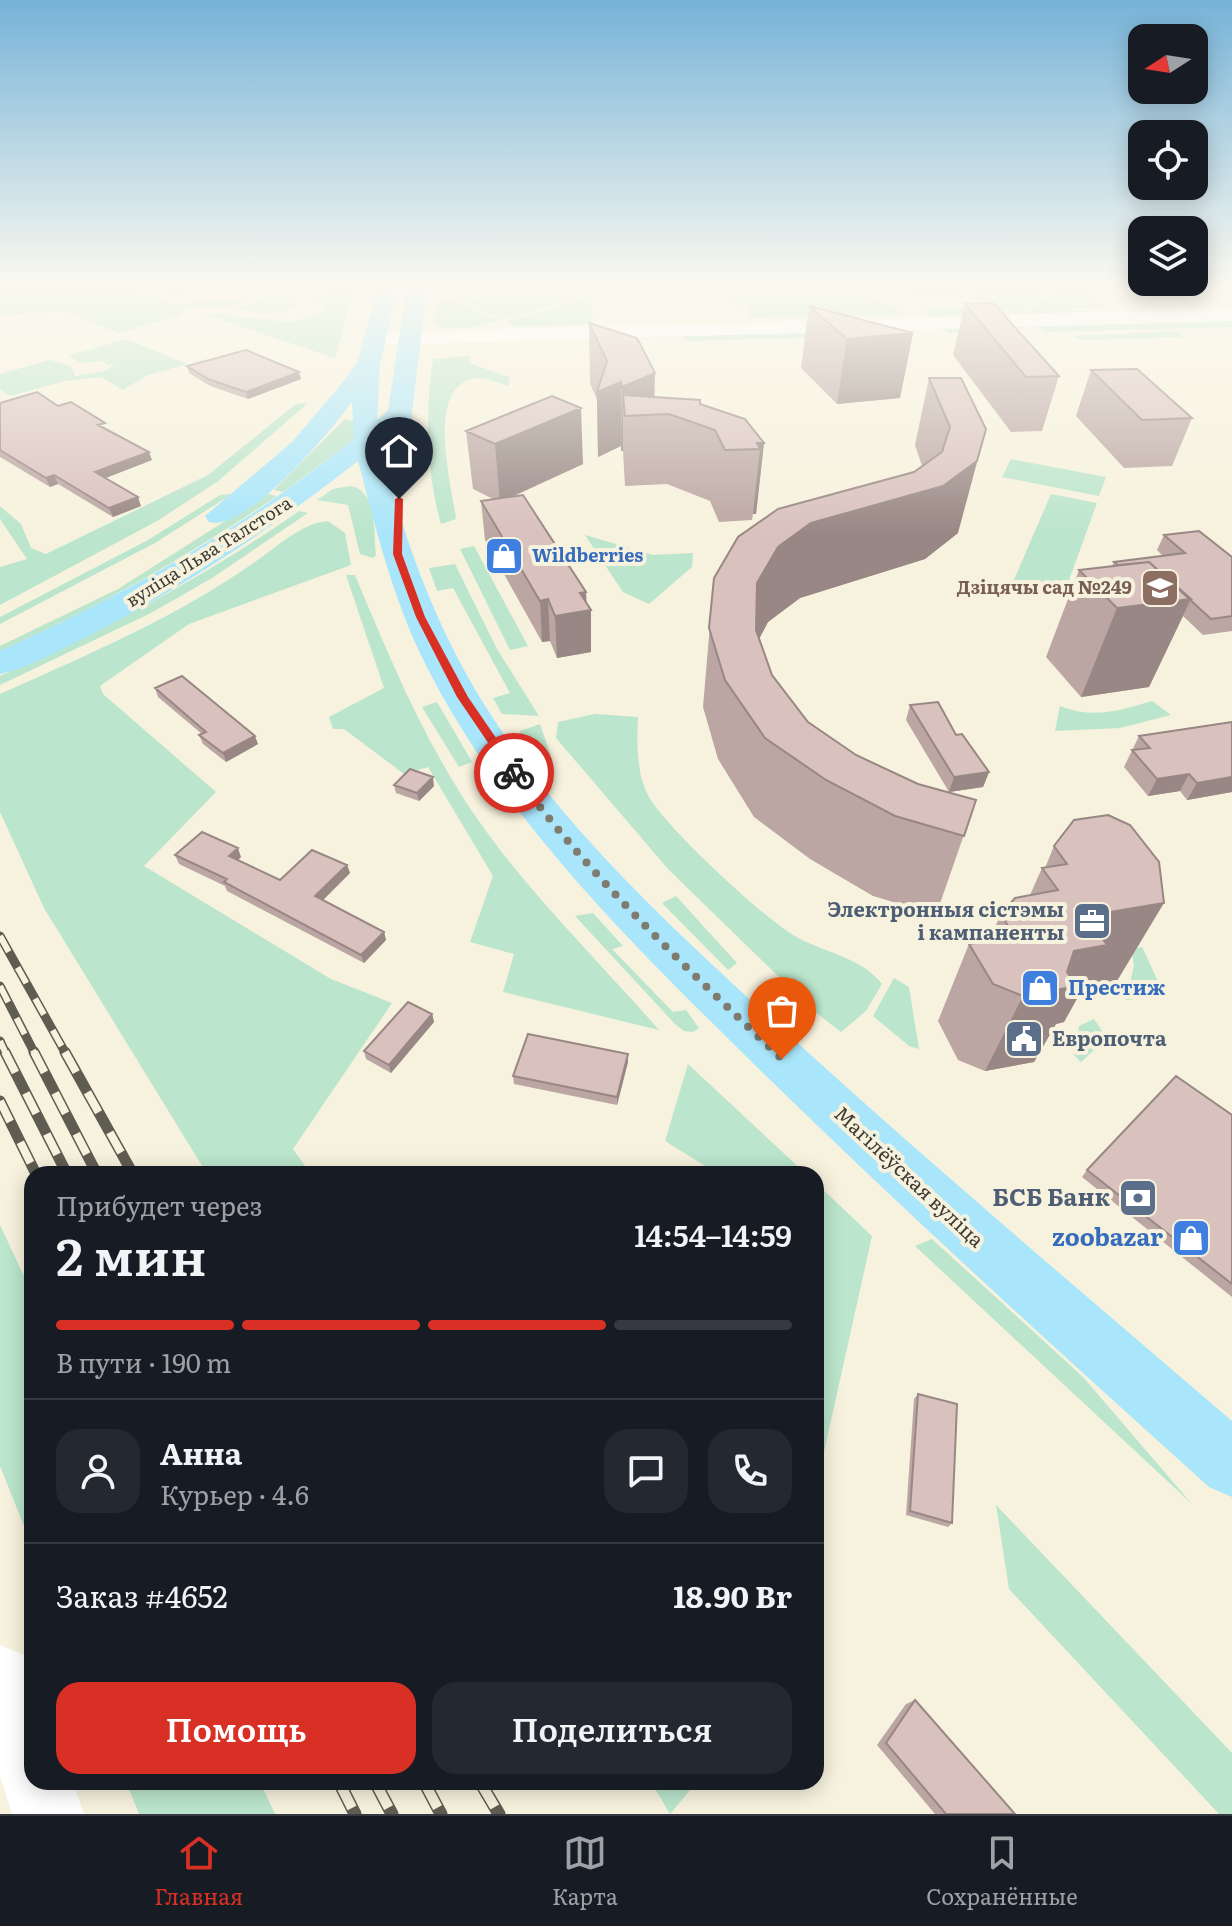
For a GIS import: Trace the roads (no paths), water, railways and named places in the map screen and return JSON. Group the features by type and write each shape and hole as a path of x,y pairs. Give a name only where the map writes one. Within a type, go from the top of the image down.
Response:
{"main road":[{"name":"вуліца Льва Талстога","path":"0,635 70,603 143,564 262,486 323,426 362,366"},
{"name":"Магілёўская вуліца","path":"370,366 364,416 367,442 398,554 420,617 462,697 497,750 568,843 728,1007 881,1152 1232,1464"},
{"name":"Магілёўская вуліца","path":"398,554 400,413 407,366"},
{"name":"вуліца Льва Талстога","path":"0,664 136,599 310,489 400,413"},
{"path":"310,489 356,481 371,485 382,494"},
{"path":"0,1679 24,1746"},
{"path":"40,1790 48,1814"}],"railway":[{"path":"0,936 66,1054"},
{"path":"0,986 35,1054"},
{"path":"0,1041 6,1054"},
{"path":"34,1052 93,1166"},
{"path":"65,1052 129,1166"},
{"path":"6,1054 63,1166"},
{"path":"0,1101 32,1166"},
{"path":"343,1790 355,1814"},
{"path":"379,1790 392,1814"},
{"path":"428,1790 441,1814"},
{"path":"485,1790 499,1814"}],"place":[{"name":"Wildberries","path":"504,556"},
{"name":"Дзіцячы сад №249","path":"1160,588"},
{"name":"Электронныя сістэмы і кампаненты","path":"1092,921"},
{"name":"Престиж","path":"1040,988"},
{"name":"Европочта","path":"1024,1039"},
{"name":"БСБ Банк","path":"1138,1198"},
{"name":"zoobazar","path":"1191,1238"}]}
